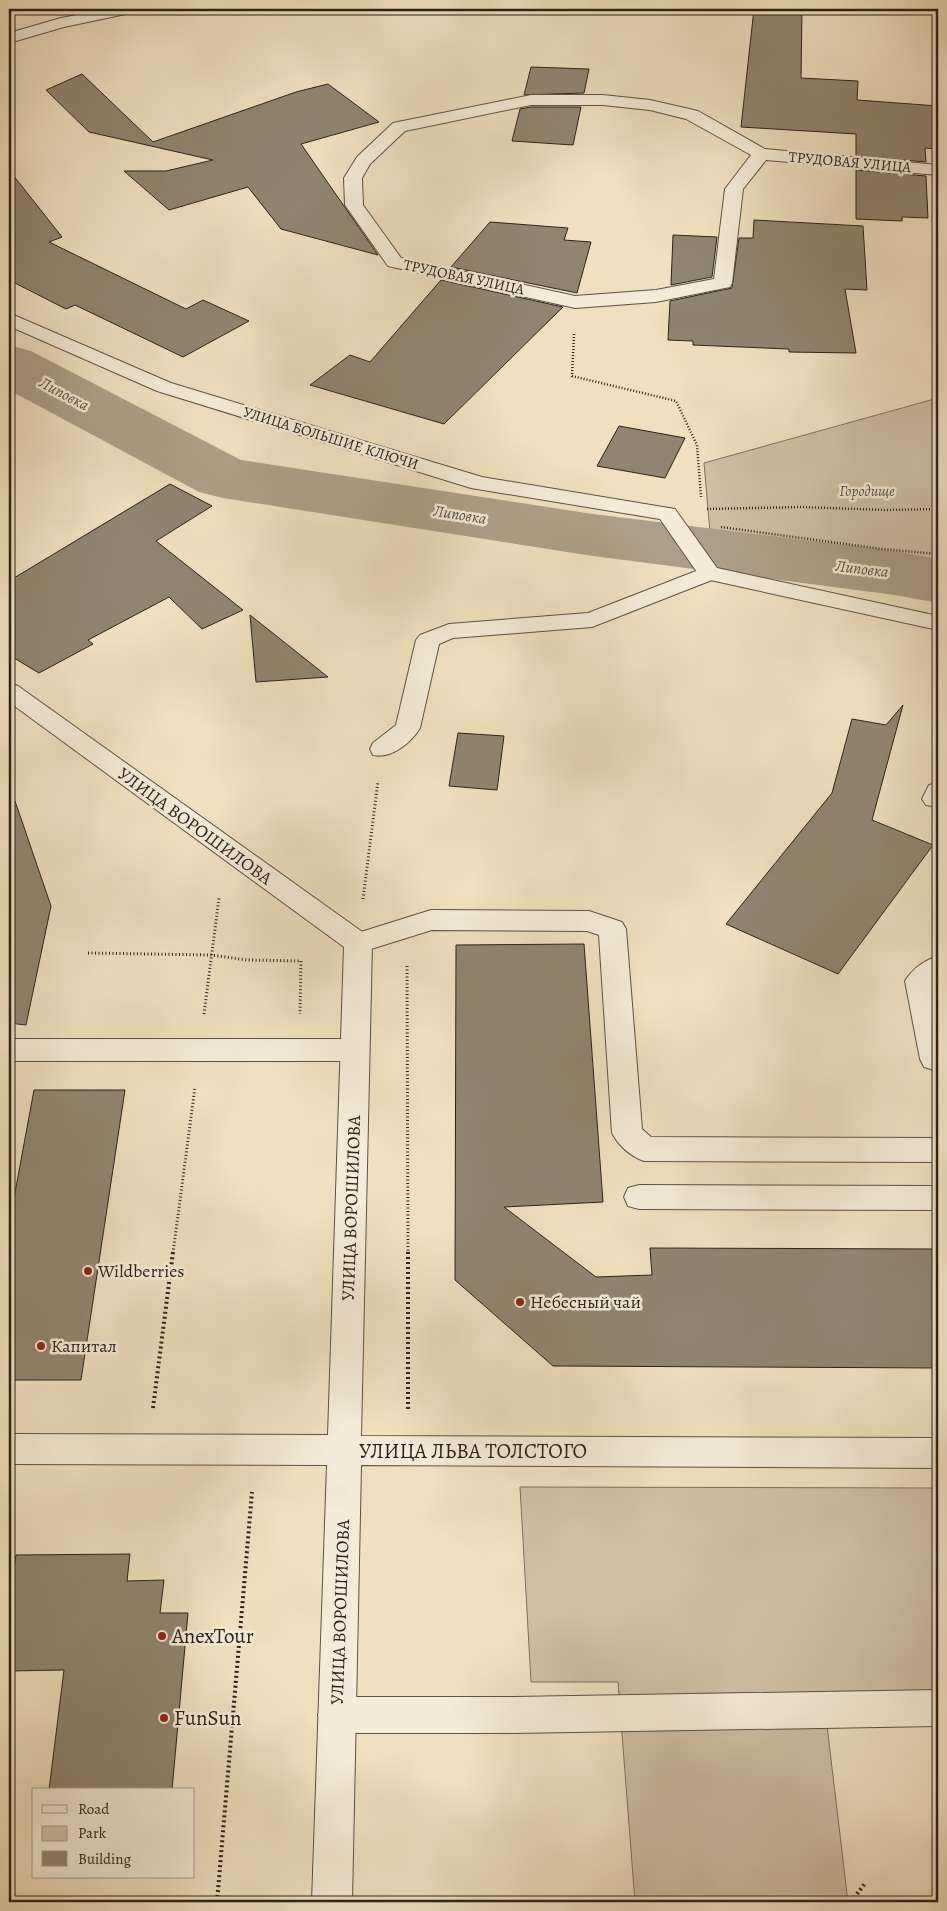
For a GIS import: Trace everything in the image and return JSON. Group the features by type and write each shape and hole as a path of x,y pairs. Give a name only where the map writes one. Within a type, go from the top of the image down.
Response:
{"street":[{"path":"9,38 61,23 130,9"},
{"name":"ТРУДОВАЯ УЛИЦА","path":"761,154 734,189 723,283 656,296 575,302 395,262 354,204 353,178 363,161 399,127 531,100 603,100 650,105 692,115 761,154 938,170"},
{"name":"УЛИЦА БОЛЬШИЕ КЛЮЧИ","path":"9,319 164,387 479,483 667,514"},
{"path":"667,514 709,573"},
{"path":"382,749 408,728 428,640 449,631 592,620 709,573 938,623"},
{"name":"УЛИЦА ВОРОШИЛОВА","path":"9,691 358,943 332,1902"},
{"path":"358,943 431,920 589,920 612,929 626,1133 644,1148 938,1150"},
{"path":"934,1058 918,981 938,966"},
{"path":"9,1050 355,1050"},
{"path":"639,1197 938,1198"},
{"name":"УЛИЦА ЛЬВА ТОЛСТОГО","path":"9,1449 938,1453"},
{"path":"337,1715 514,1715 938,1708"}],"path":[{"path":"575,302 572,376 676,401 698,445 701,497"},
{"path":"700,509 801,507 938,510"},
{"path":"667,514 710,525 882,549 938,554"},
{"path":"358,943 382,749"},
{"path":"153,1408 218,898"},
{"path":"406,927 408,1410 418,1410"},
{"path":"88,953 211,955 247,960 301,961 300,1014"},
{"path":"216,1902 252,1486"},
{"path":"851,1902 866,1882"}],"green space":[{"name":"Городище","path":"938,398 938,576 710,532 704,463"},
{"path":"520,1487 938,1488 938,1693 823,1692 848,1902 635,1902 618,1682 531,1682"}],"building":[{"path":"754,9 802,9 801,78 858,81 857,100 938,106 938,149 925,148 926,162 856,156 856,134 741,127"},
{"path":"531,67 589,69 584,93 524,95"},
{"path":"82,74 153,142 296,92 328,84 379,122 301,144 378,255 281,229 248,187 169,210 124,171 166,171 213,160 89,132 46,90"},
{"path":"531,107 581,107 573,145 512,141 520,109"},
{"path":"9,170 62,237 49,242 186,309 203,300 249,321 183,357 75,305 66,309 9,280"},
{"path":"856,170 926,176 928,218 902,217 902,221 856,219"},
{"path":"754,220 863,226 867,290 845,289 856,353 789,352 789,349 693,345 693,341 668,340 670,301 732,288 739,238 753,238"},
{"path":"490,222 568,228 564,240 591,242 577,293 451,267"},
{"path":"673,235 717,237 712,277 671,285"},
{"path":"441,280 563,307 444,424 310,385 350,355 370,362"},
{"path":"619,426 685,438 665,478 597,466"},
{"path":"170,484 212,506 156,541 243,610 202,629 169,597 88,640 93,644 39,673 9,655 9,581"},
{"path":"250,615 328,677 256,682"},
{"path":"903,705 872,820 933,845 838,974 726,924 832,793 852,719 886,725"},
{"path":"458,733 504,736 497,790 449,786"},
{"path":"15,801 51,906 26,1025 9,1023 9,802"},
{"path":"584,944 603,1202 504,1207 596,1277 652,1275 650,1248 938,1249 938,1368 553,1366 455,1280 456,945"},
{"path":"34,1090 125,1090 81,1380 9,1380 9,1225"},
{"path":"130,1554 127,1581 164,1580 160,1613 188,1613 172,1788 49,1788 64,1670 9,1671 9,1600 16,1555"}],"waterway":[{"name":"Липовка","path":"9,364 223,478 593,535 895,573 938,581"}],"place":[{"name":"Wildberries","path":"88,1271"},
{"name":"Небесный чай","path":"520,1302"},
{"name":"Капитал","path":"41,1346"},
{"name":"AnexTour","path":"162,1636"},
{"name":"FunSun","path":"164,1718"}]}
